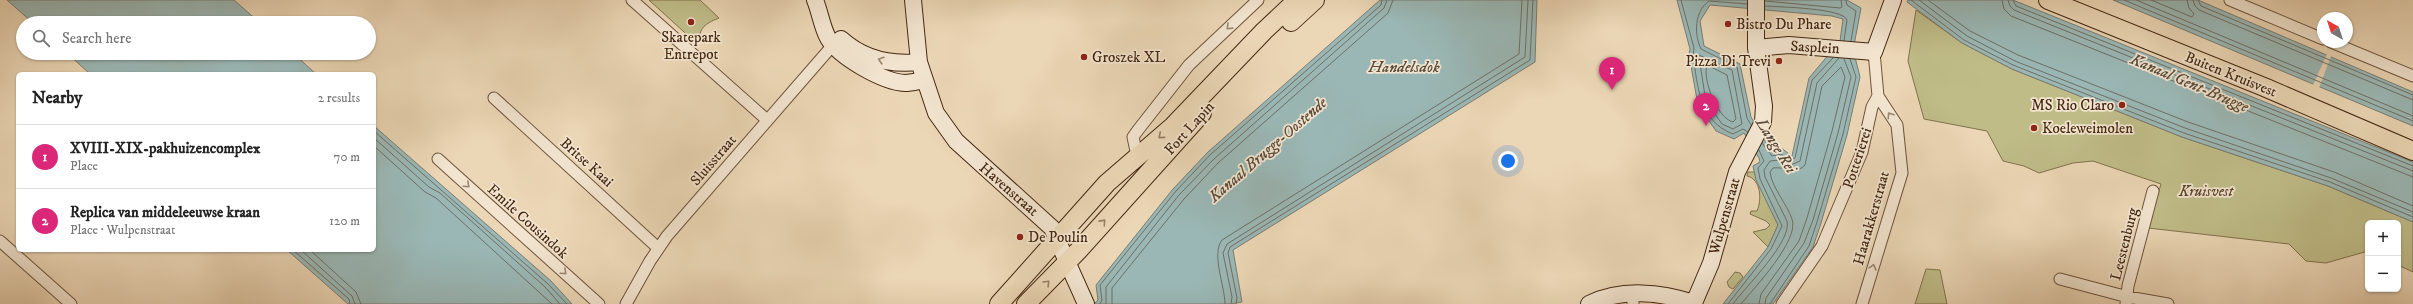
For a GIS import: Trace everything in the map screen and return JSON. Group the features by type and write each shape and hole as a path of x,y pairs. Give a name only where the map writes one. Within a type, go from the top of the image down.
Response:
{"main road":[{"name":"Fort Lapin","path":"999,304 1107,183 1172,126 1264,31 1297,0"},
{"name":"Fort Lapin","path":"1026,304 1068,262 1255,56 1315,0"},
{"name":"Buiten Kruisvest","path":"2048,0 2264,87 2413,151"},
{"name":"Buiten Kruisvest","path":"2076,0 2269,78 2413,139"}],"street":[{"path":"632,0 767,120"},
{"path":"815,0 823,18 827,37 882,61 919,62"},
{"name":"Havenstraat","path":"913,0 919,62 936,113 956,141 1044,220 1057,238 1086,304"},
{"path":"1137,156 1133,137 1138,130 1189,65 1258,0"},
{"name":"Potterierei","path":"1782,304 1822,246 1859,159 1872,107 1878,96 1874,52 1893,0"},
{"path":"2230,0 2317,36"},
{"path":"1756,5 1756,48"},
{"path":"837,42 854,63 905,83 924,80"},
{"name":"Sluisstraat","path":"626,304 658,248 767,120 837,42"},
{"name":"Sasplein","path":"1756,48 1789,45 1874,52"},
{"name":"Wulpenstraat","path":"1694,303 1711,263 1738,168 1759,130 1764,114 1756,48"},
{"path":"2345,48 2413,76"},
{"name":"Haarakkerstraat","path":"1862,304 1902,173 1897,125 1878,96"},
{"name":"Britse Kaai","path":"494,98 658,248"},
{"name":"Emile Cousindok","path":"438,159 599,304"},
{"name":"Leestenburg","path":"2127,300 2128,286 2153,191"},
{"path":"0,241 71,304"},
{"path":"2060,279 2127,300 2168,304"},
{"path":"1589,304 1599,300 1633,299 1658,294 1694,303"}],"green space":[{"name":"Skatepark Entrepot","path":"649,0 700,0 719,18 702,28 700,40 695,42"},
{"name":"Kruisvest","path":"1916,10 1962,43 2012,69 2182,137 2328,186 2413,222 2413,272 2401,266 2401,220 2365,220 2365,252 2326,263 2306,261 2289,244 2148,228 2161,184 2093,161 2073,163 2039,173 2024,166 2003,161 1987,131 1924,119 1908,61"},
{"path":"1748,172 1754,172 1778,225 1768,247 1753,232 1766,229 1770,225 1766,221 1750,214 1751,211 1757,211 1760,196 1758,185 1752,178 1747,176"},
{"path":"1926,269 1940,270 1947,304 1915,304"},
{"path":"1735,272 1740,273 1743,277 1733,289 1729,287 1727,282"}],"water":[{"path":"7,0 234,0 252,16 25,16"},
{"name":"Handelsdok","path":"1380,0 1537,0 1535,62 1233,250 1242,302 1230,304 1094,304 1098,300 1096,285 1173,189 1208,152"},
{"path":"1677,0 1847,0 1861,8 1852,56 1855,57 1860,77 1847,135 1821,223 1813,247 1773,304 1723,304 1768,247 1778,225 1756,180 1753,166 1760,162 1759,158 1744,133 1734,139 1716,131 1698,105 1689,55 1690,49","holes":["1710,5 1832,16 1843,19 1840,41 1809,78 1792,156 1781,148 1774,153 1771,151 1751,117 1740,64 1704,46 1700,21"]},
{"name":"Kanaal Gent-Brugge","path":"1908,0 2013,0 2413,162 2413,222 2328,186 2182,137 2012,69 1962,43 1907,2"},
{"path":"2113,0 2198,0 2413,92 2413,126"},
{"path":"75,60 301,60 314,72 88,72"},
{"path":"376,128 551,281 572,304 348,304 289,252 376,252"}],"pier":[{"path":"2327,54 2331,56 2319,88 2313,85"}],"place":[{"name":"Skatepark Entrepot","path":"691,22"},
{"name":"Bistro Du Phare","path":"1728,24"},
{"name":"Groszek XL","path":"1084,57"},
{"name":"Pizza Di Trevi","path":"1779,61"},
{"name":"XVIII-XIX-pakhuizencomplex","path":"1612,90"},
{"name":"MS Rio Claro","path":"2122,105"},
{"name":"Replica van middeleeuwse kraan","path":"1706,126"},
{"name":"Koeleweimolen","path":"2034,128"},
{"name":"De Poulin","path":"1020,237"}],"water label":[{"name":"Lange Rei","path":"1777,145"},
{"name":"Kanaal Brugge-Oostende","path":"1267,149"}]}
